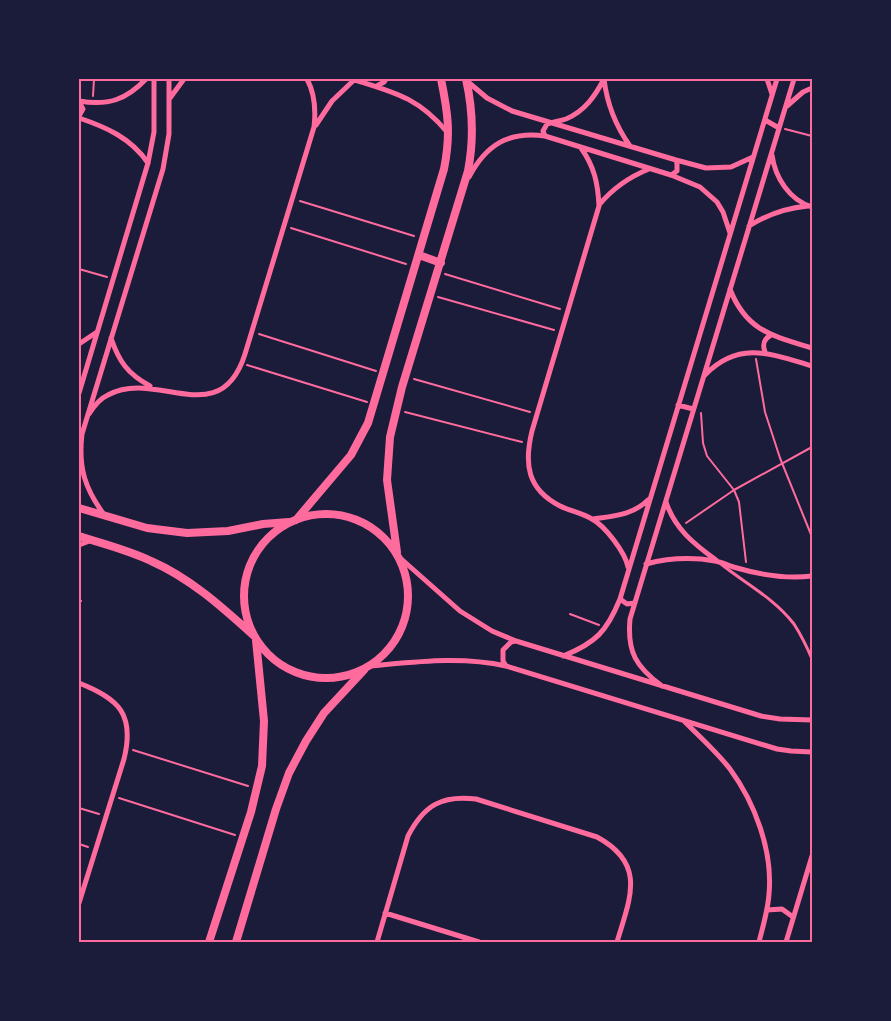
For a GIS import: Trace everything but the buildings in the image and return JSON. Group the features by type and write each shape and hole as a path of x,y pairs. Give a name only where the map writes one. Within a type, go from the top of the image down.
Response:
{"street":[{"path":"79,101 93,104 108,103 122,98 135,90 146,79"},
{"path":"79,393 148,163 154,132 154,79"},
{"path":"105,516 92,496 83,476 80,449 111,338 163,169 169,134 169,79"},
{"path":"170,99 184,79"},
{"path":"89,414 97,402 108,394 122,389 152,388 173,393 203,395 227,384 236,375 252,332 314,127 314,98 307,79"},
{"path":"314,127 332,101 353,79 410,99 425,108 450,135"},
{"path":"377,86 386,79"},
{"path":"441,79 450,135 444,169 368,423 351,454 293,521 275,533 262,546 252,563 246,581 244,600 248,619 256,638 267,654 281,665 297,673 314,678 350,675 368,667 464,659 485,661 777,749 791,752 812,752"},
{"path":"544,136 544,129 547,124 566,119 590,103 604,79"},
{"path":"604,79 612,114 621,134 630,146"},
{"path":"767,79 772,94"},
{"path":"563,656 593,640 606,628 620,599 777,79"},
{"path":"662,686 638,664 631,650 629,635 635,603 794,79"},
{"path":"466,80 488,98 512,112 676,160 706,168 719,168 743,163 753,157"},
{"path":"466,80 472,117 471,156 464,186 396,410 390,437 387,480 398,556 460,611 492,631 563,656 761,716 780,719 812,720"},
{"path":"785,108 793,99 812,88"},
{"path":"79,101 83,109 79,117 104,126 118,134 141,153 148,163"},
{"path":"764,120 779,128"},
{"path":"464,186 477,162 485,152 495,145 506,139 518,136 531,134 544,136 671,175 700,187 709,194 723,212 730,233"},
{"path":"581,148 590,160 596,175 599,206 537,414 527,459 530,474 537,487 547,498 558,505 593,519 618,544 627,561 628,570"},
{"path":"772,152 778,178 786,189 810,206"},
{"path":"671,175 677,171 676,160"},
{"path":"599,206 615,188 649,168"},
{"path":"749,226 771,214 790,208 810,206"},
{"path":"419,255 441,263"},
{"path":"730,289 741,312 750,322 771,335 812,348"},
{"path":"79,344 97,332"},
{"path":"765,352 764,340 771,335"},
{"path":"111,338 116,354 126,368 138,380 152,388"},
{"path":"703,377 724,359 737,354 755,352 765,352 812,366"},
{"path":"678,404 694,409"},
{"path":"593,519 628,513 644,504 650,497"},
{"path":"666,501 679,528 690,540 717,561"},
{"path":"79,508 147,528 187,533 228,531 262,524 293,521 315,515 334,514 353,518 370,527 386,539 398,556 405,571 408,586 408,602 406,617 401,631 393,645 368,667 324,714 306,740 289,774 276,808 236,942"},
{"path":"79,536 130,552 153,561 175,573 196,586 256,638 264,721 262,766 257,789 209,942"},
{"path":"79,545 92,540"},
{"path":"646,564 682,558 717,561 748,571 784,577 812,576"},
{"path":"620,599 628,604 635,603"},
{"path":"506,666 502,656 504,650 506,646 516,640"},
{"path":"79,683 108,696 116,704 123,714 128,736 127,748 79,902"},
{"path":"685,721 729,768 742,787 752,807 765,844 770,894 759,942"},
{"path":"377,942 408,836 416,821 428,808 443,800 459,797 476,799 597,837 611,844 622,856 629,870 632,885 617,942"},
{"path":"786,942 812,856"},
{"path":"767,910 782,909 793,917"},
{"path":"385,914 478,942"}],"lane":[{"path":"717,561 760,591 784,613 795,625 812,659"}],"path":[{"path":"93,104 94,79"},
{"path":"779,128 812,136"},
{"path":"292,199 424,239"},
{"path":"284,226 416,267"},
{"path":"79,269 114,279"},
{"path":"438,272 567,311"},
{"path":"431,295 561,332"},
{"path":"252,332 383,373"},
{"path":"755,352 765,412 782,463 812,537"},
{"path":"242,363 374,404"},
{"path":"406,376 537,414"},
{"path":"396,410 529,444"},
{"path":"700,410 703,443 707,456 734,490 740,509 748,571"},
{"path":"679,528 734,490 812,447"},
{"path":"570,614 606,628"},
{"path":"127,748 257,789"},
{"path":"112,796 242,838"},
{"path":"79,808 106,816"},
{"path":"79,844 96,849"}]}
